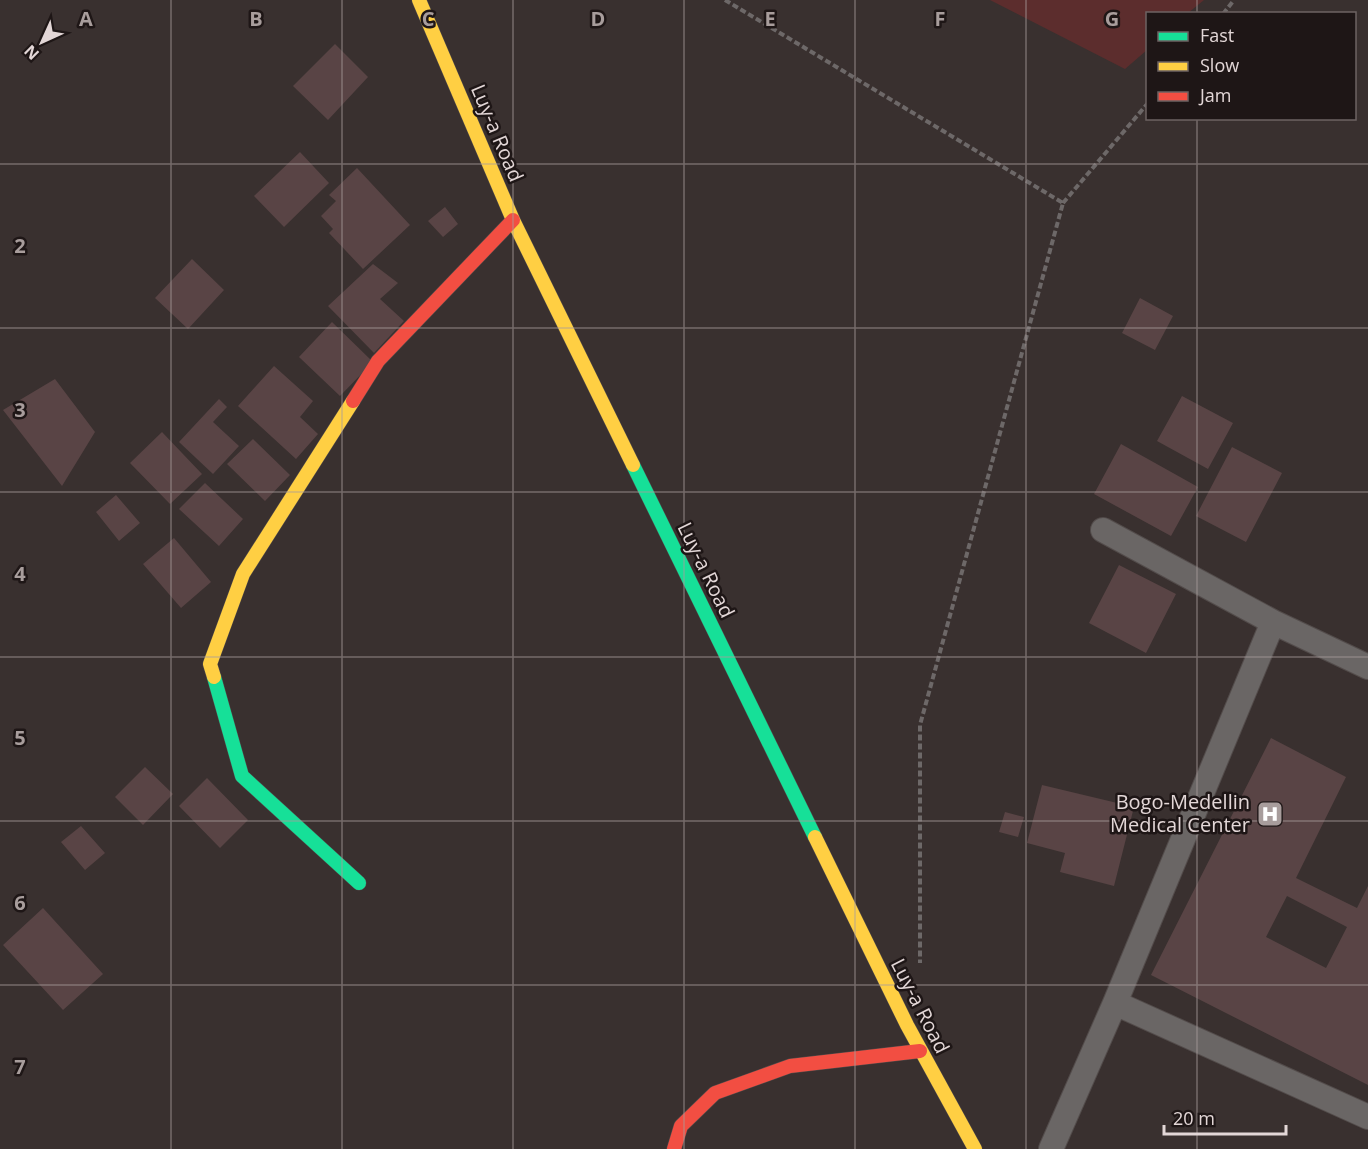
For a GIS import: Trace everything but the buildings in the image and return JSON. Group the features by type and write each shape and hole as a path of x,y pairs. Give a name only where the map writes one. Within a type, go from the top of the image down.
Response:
{"street":[{"name":"Luy-a Road","path":"419,0 513,220 920,1051 975,1149"},
{"path":"359,883 242,776 210,664 243,574 378,361 513,220"},
{"path":"675,1149 681,1126 715,1093 790,1066 920,1051"}],"lane":[{"path":"1103,530 1273,622 1368,667"},
{"path":"1051,1149 1115,1003 1273,622"},
{"path":"1115,1003 1368,1117"}],"path":[{"path":"725,0 1063,203"},
{"path":"1224,12 1234,0"},
{"path":"920,969 920,725 1063,203 1146,105"}],"shaded area":[{"path":"990,0 1204,0 1189,12 1146,12 1146,51 1125,69"}],"traffic: fast":[{"path":"633,465 815,837"},
{"path":"214,677 242,776 359,883"}],"traffic: slow":[{"path":"419,0 513,220 633,465"},
{"path":"214,677 210,664 243,574 353,401"},
{"path":"815,837 907,1025 975,1149"}],"traffic: jam":[{"path":"353,401 378,361 513,220"},
{"path":"674,1149 681,1126 715,1093 790,1066 920,1051"}],"place":[{"name":"Bogo-Medellin Medical Center","path":"1270,814"}]}
